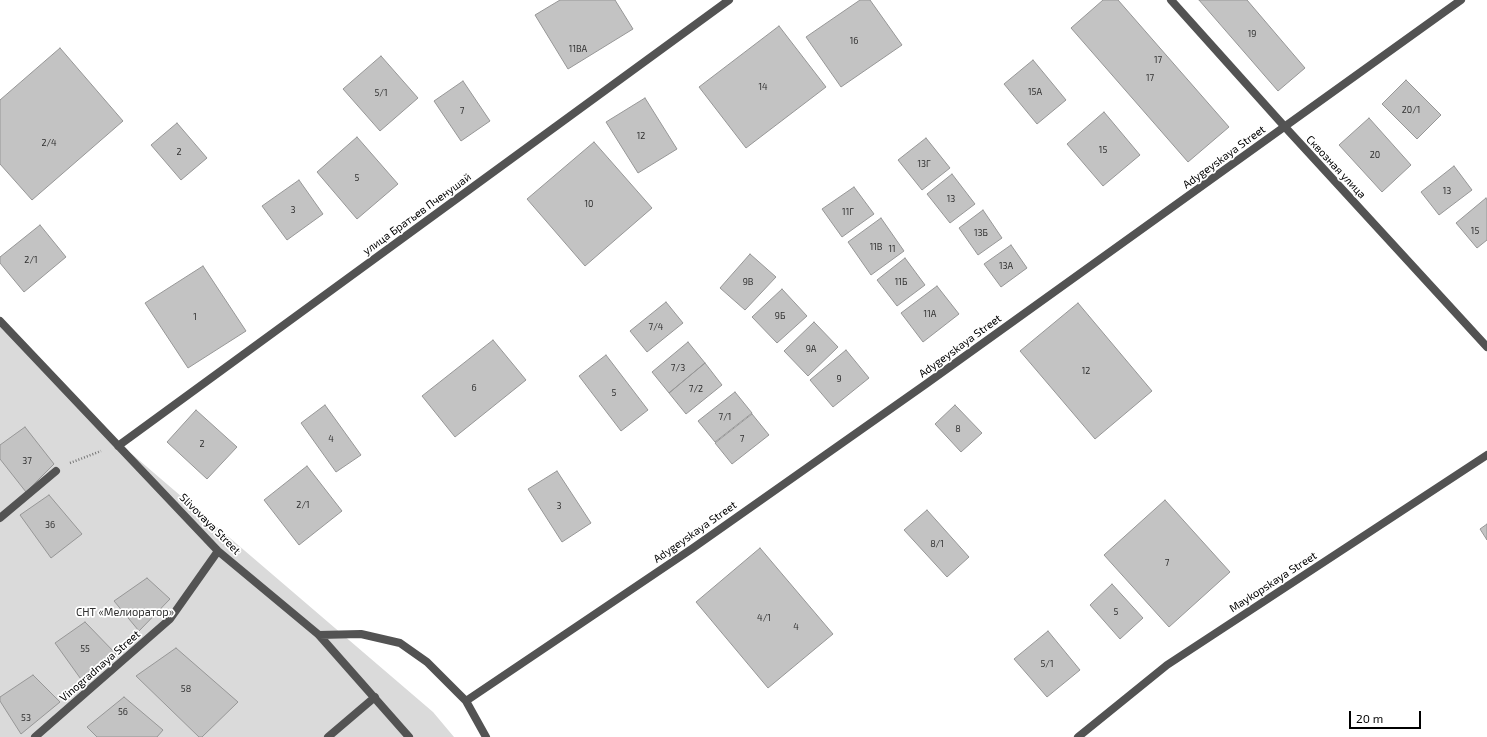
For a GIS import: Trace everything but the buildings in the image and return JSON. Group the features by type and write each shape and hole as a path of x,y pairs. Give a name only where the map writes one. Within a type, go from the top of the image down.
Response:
{"street":[{"name":"улица Братьев Пченушай","path":"118,446 729,0"},
{"name":"Сквозная улица","path":"1171,0 1285,127 1487,347"},
{"name":"Adygeyskaya Street","path":"466,701 717,531 926,384 1461,0"},
{"name":"Slivovaya Street","path":"0,321 218,550 319,635 409,737"},
{"name":"Maykopskaya Street","path":"1078,737 1166,665 1487,455"},
{"path":"0,518 56,471"},
{"name":"Vinogradnaya Street","path":"35,737 170,619 218,550"},
{"path":"319,635 361,634 400,643 427,662 466,701 486,737"},
{"path":"328,737 375,697"}],"path":[{"path":"56,471 72,462 118,446"}],"green space":[{"name":"СНТ «Мелиоратор»","path":"0,322 118,445 133,455 433,712 454,737 0,737"}]}
